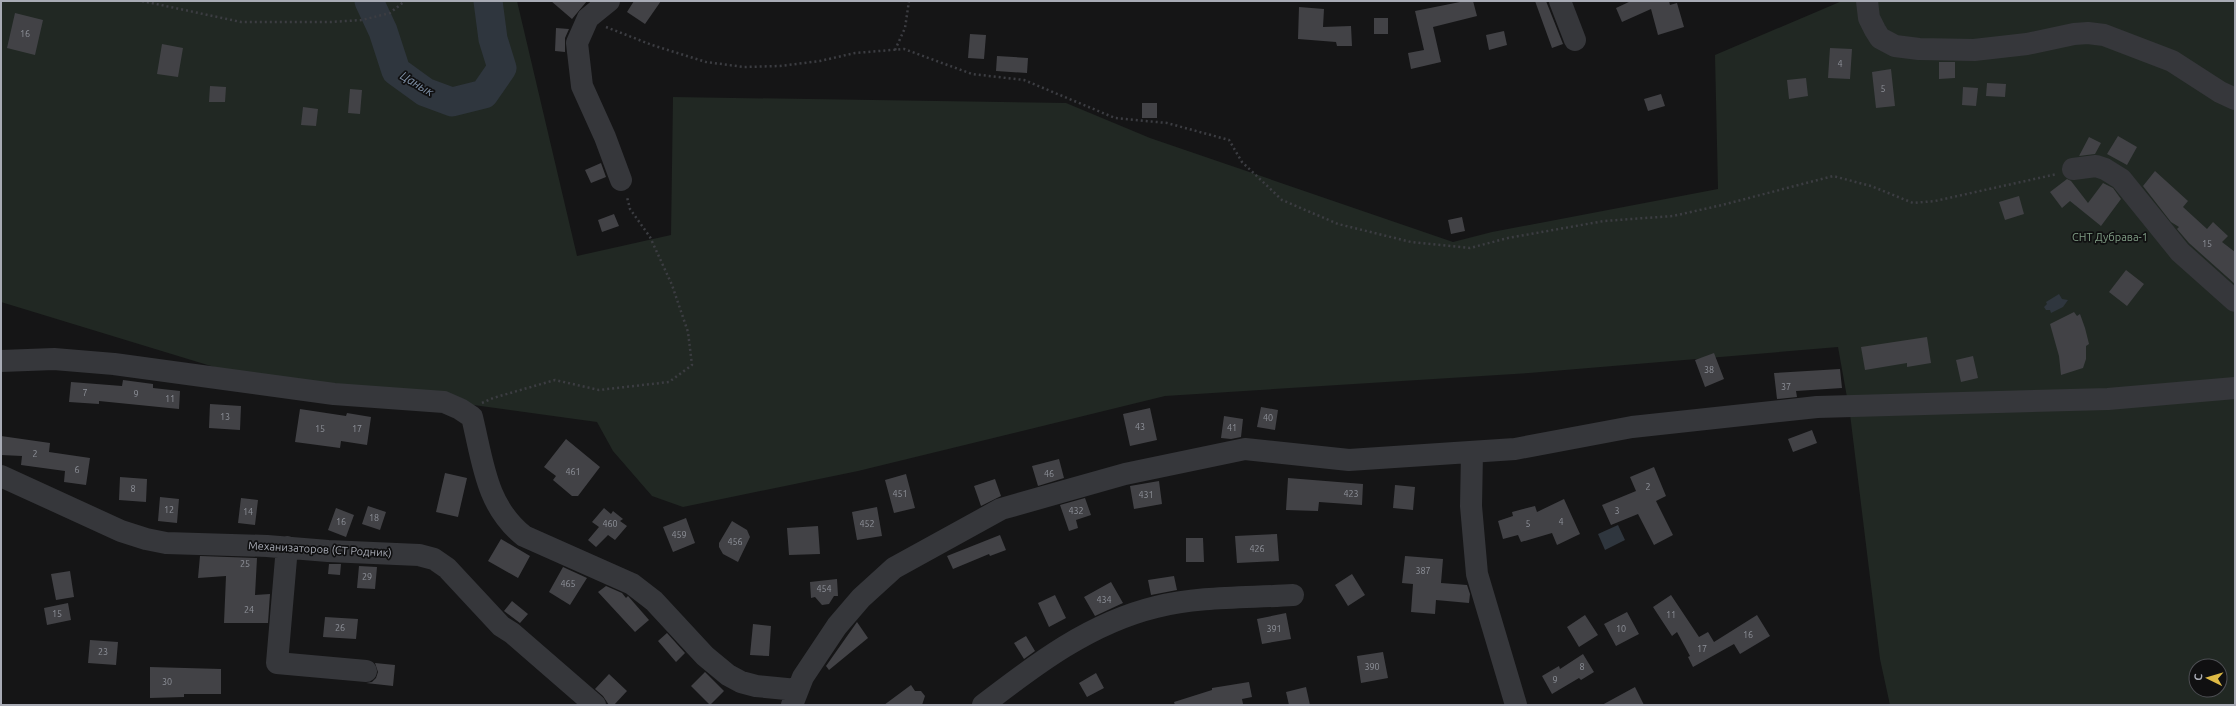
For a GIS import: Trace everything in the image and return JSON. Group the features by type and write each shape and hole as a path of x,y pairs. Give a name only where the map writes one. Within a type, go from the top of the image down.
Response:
{"street":[{"path":"609,1 588,18 577,43 582,86 605,137 621,180"},
{"path":"1560,1 1575,40"},
{"path":"1866,1 1869,18 1880,38 1895,46 1919,49 1974,50 2027,44 2074,34 2104,35 2172,61 2220,92 2235,98"},
{"path":"2072,169 2096,166 2105,169 2121,179 2180,252 2235,301"},
{"path":"1,361 54,360 114,364 334,394 444,402 460,409 472,417 488,484 496,504 511,526 524,536 632,584 654,600 705,656 728,675 741,682 795,697 803,677 837,626 878,582 894,568 1001,509 1125,474 1245,448 1349,460 1472,453 1553,443 1632,426 1817,407 2108,399 2235,388"},
{"path":"1472,453 1471,506 1477,574 1516,705"},
{"name":"Механизаторов (СТ Родник)","path":"1,476 121,531 146,539 166,543 419,555 434,559 447,568 501,626 512,632 595,705"},
{"path":"287,548 277,663 366,671"},
{"path":"983,705 1041,660 1108,622 1131,613 1181,602 1293,595"}],"path":[{"path":"142,1 241,22 330,22 362,20 390,13 405,1"},
{"path":"895,50 905,28 909,1"},
{"path":"588,18 616,32 706,62 744,67 780,66 820,61 855,53 904,49 972,74 1024,80 1115,118 1167,123 1213,134 1229,140 1242,162 1282,200 1338,224 1411,242 1470,248 1514,237 1604,221 1673,216 1722,206 1833,176 1871,186 1913,203 1935,201 2043,178 2072,169"},
{"path":"472,417 481,404 493,398 555,380 599,390 669,382 692,365 688,332 672,285 650,237 630,209 621,180"}],"green space":[{"name":"СНТ Дубрава-1","path":"1,1 517,1 577,256 671,235 673,97 1066,103 1150,138 1453,242 1492,232 1718,189 1715,55 1842,1 2235,1 2235,705 1890,705 1880,659 1850,414 1838,347 1529,373 1165,396 858,471 683,507 652,496 613,451 597,422 408,396 267,383 1,302"}],"shaded area":[{"path":"2059,294 2062,299 2068,300 2063,307 2051,313 2050,310 2046,310 2044,307 2047,304 2046,302"},
{"path":"1618,525 1625,540 1605,550 1598,534"}],"building":[{"path":"551,1 587,1 572,19"},
{"path":"634,1 661,1 645,24 627,12"},
{"path":"1465,1 1473,1 1477,16 1433,27 1441,62 1411,69 1408,53 1424,50 1415,11"},
{"path":"1535,1 1546,1 1563,44 1552,48"},
{"path":"1631,1 1669,1 1670,5 1677,3 1684,27 1658,35 1651,9 1622,22 1616,8"},
{"path":"1299,7 1324,9 1323,27 1351,26 1352,46 1337,46 1336,42 1298,39"},
{"path":"15,13 43,20 35,55 7,48"},
{"path":"1374,18 1388,18 1388,34 1374,34"},
{"path":"556,28 569,29 565,38 565,52 555,51"},
{"path":"1504,31 1507,45 1489,50 1486,35"},
{"path":"970,34 986,35 984,59 968,58"},
{"path":"162,44 183,48 178,77 157,74"},
{"path":"1830,48 1852,49 1850,79 1828,78"},
{"path":"997,56 1028,58 1027,73 996,71"},
{"path":"1939,62 1955,62 1955,78 1939,79"},
{"path":"1891,69 1895,106 1876,108 1872,72"},
{"path":"1806,78 1808,96 1789,99 1787,80"},
{"path":"1987,83 2006,84 2005,97 1986,96"},
{"path":"210,86 226,87 225,102 209,102"},
{"path":"1963,87 1978,88 1976,106 1962,105"},
{"path":"350,89 362,90 360,114 348,113"},
{"path":"1661,94 1665,106 1648,111 1644,99"},
{"path":"1142,103 1157,103 1157,118 1142,118"},
{"path":"303,107 318,109 316,126 301,125"},
{"path":"2118,136 2137,147 2127,165 2107,154"},
{"path":"2089,137 2101,143 2095,154 2079,156"},
{"path":"601,163 606,177 591,183 585,170"},
{"path":"2155,171 2188,201 2183,207 2207,229 2213,222 2228,236 2222,242 2235,252 2235,284 2189,243 2177,229 2179,227 2171,222 2143,186"},
{"path":"2067,179 2071,181 2088,203 2103,183 2113,188 2121,199 2101,226 2070,201 2062,208 2050,192"},
{"path":"2019,196 2024,214 2005,220 1999,202"},
{"path":"614,214 619,226 602,232 598,220"},
{"path":"1462,217 1465,231 1451,234 1448,220"},
{"path":"2126,270 2144,284 2127,306 2109,292"},
{"path":"2074,312 2077,316 2080,314 2085,328 2089,344 2086,346 2086,359 2083,368 2061,375 2059,356 2050,324"},
{"path":"1927,337 1931,363 1907,367 1907,363 1865,370 1861,347"},
{"path":"1714,353 1724,379 1705,387 1695,360"},
{"path":"1973,356 1978,378 1961,382 1956,360"},
{"path":"1840,369 1842,388 1796,391 1797,397 1777,399 1774,373"},
{"path":"123,380 153,384 153,388 180,391 179,409 99,401 99,404 69,402 71,382 122,386"},
{"path":"210,404 241,406 240,430 209,428"},
{"path":"1261,407 1278,410 1275,430 1257,427"},
{"path":"1150,408 1157,440 1130,446 1123,414"},
{"path":"300,409 346,416 347,413 371,417 367,445 341,441 340,448 295,442"},
{"path":"1224,416 1243,419 1241,437 1231,439 1221,438"},
{"path":"1812,430 1817,443 1793,452 1788,439"},
{"path":"1,436 50,443 49,452 90,458 86,485 64,482 65,471 21,465 22,456 1,455"},
{"path":"566,439 600,467 578,496 572,496 553,480 556,476 544,467"},
{"path":"1059,459 1064,478 1038,486 1032,466"},
{"path":"1654,467 1666,496 1656,501 1673,535 1654,545 1638,514 1611,525 1602,505 1636,491 1630,477"},
{"path":"445,473 467,478 458,517 436,512"},
{"path":"906,474 915,508 894,513 885,480"},
{"path":"120,477 147,479 146,502 119,500"},
{"path":"1288,478 1363,484 1362,505 1319,502 1318,511 1286,510"},
{"path":"995,479 1001,496 981,506 974,486"},
{"path":"1159,481 1162,504 1134,509 1130,486"},
{"path":"1395,485 1415,487 1413,510 1393,508"},
{"path":"160,497 179,499 177,523 158,521"},
{"path":"241,498 258,500 255,525 238,523"},
{"path":"1085,498 1091,515 1076,520 1078,528 1069,531 1060,505"},
{"path":"1564,499 1580,534 1557,545 1552,533 1521,542 1518,535 1503,539 1498,521 1513,516 1512,512 1535,506 1537,512"},
{"path":"368,506 386,512 380,530 362,524"},
{"path":"877,507 882,536 857,540 852,512"},
{"path":"336,508 354,515 346,537 328,530"},
{"path":"604,508 611,514 613,511 623,519 620,521 627,526 615,540 608,535 596,547 588,540 599,527 592,522"},
{"path":"686,518 695,543 673,552 663,527"},
{"path":"732,521 747,530 750,537 738,562 723,554 719,547 719,543"},
{"path":"818,526 820,554 789,555 787,528"},
{"path":"1277,534 1279,561 1237,563 1235,536"},
{"path":"1000,535 1006,550 990,556 989,554 953,569 947,556"},
{"path":"1186,538 1203,538 1204,562 1186,562"},
{"path":"501,539 530,556 518,578 488,561"},
{"path":"200,556 257,558 255,595 270,594 268,623 224,623 226,576 198,578"},
{"path":"1405,556 1443,559 1441,583 1467,585 1470,594 1469,603 1436,600 1435,614 1411,612 1413,584 1402,583"},
{"path":"329,564 341,564 340,575 328,574"},
{"path":"359,566 377,567 375,589 357,588"},
{"path":"563,567 587,578 570,605 549,592"},
{"path":"70,571 74,597 56,600 51,574"},
{"path":"1352,574 1365,595 1348,606 1335,585"},
{"path":"1174,576 1177,590 1151,595 1148,580"},
{"path":"837,579 838,596 834,596 829,604 822,605 815,597 811,598 810,582"},
{"path":"1111,582 1123,603 1095,616 1084,597"},
{"path":"606,586 622,593 626,598 628,596 649,620 635,632 598,592"},
{"path":"1055,595 1066,618 1049,627 1038,603"},
{"path":"1671,595 1699,637 1708,632 1714,642 1757,615 1770,636 1740,654 1734,644 1693,667 1688,657 1690,656 1677,632 1672,636 1653,607"},
{"path":"512,601 528,614 520,623 504,611"},
{"path":"68,603 71,620 47,625 44,608"},
{"path":"1627,612 1639,634 1616,646 1604,624"},
{"path":"1286,613 1291,639 1262,644 1257,619"},
{"path":"1585,615 1598,635 1579,647 1567,627"},
{"path":"325,617 358,619 356,639 323,637"},
{"path":"857,622 868,638 829,670 826,666"},
{"path":"753,624 771,626 769,656 750,655"},
{"path":"667,633 685,653 676,662 658,641"},
{"path":"1026,636 1035,651 1024,659 1014,643"},
{"path":"90,640 118,642 116,665 88,663"},
{"path":"1383,652 1388,678 1361,683 1357,656"},
{"path":"1583,654 1594,672 1581,680 1579,678 1552,694 1542,676 1559,666 1560,669"},
{"path":"375,663 395,665 393,686 366,683 372,682 376,678 378,672"},
{"path":"150,667 221,669 221,694 184,694 184,697 150,698"},
{"path":"705,672 724,691 710,705 691,686"},
{"path":"1096,673 1104,688 1087,697 1079,683"},
{"path":"609,674 627,691 614,705 609,705 603,696 595,689"},
{"path":"1249,682 1252,697 1242,699 1243,704 1175,705 1174,702 1212,690 1212,688"},
{"path":"911,685 915,691 921,691 925,696 922,705 884,705"},
{"path":"1306,687 1310,705 1289,705 1286,692"},
{"path":"1635,687 1644,705 1602,705"}],"waterway":[{"name":"Цанык","path":"369,1 383,31 396,71 425,92 452,102 484,94 502,68 493,39 488,1"}]}
